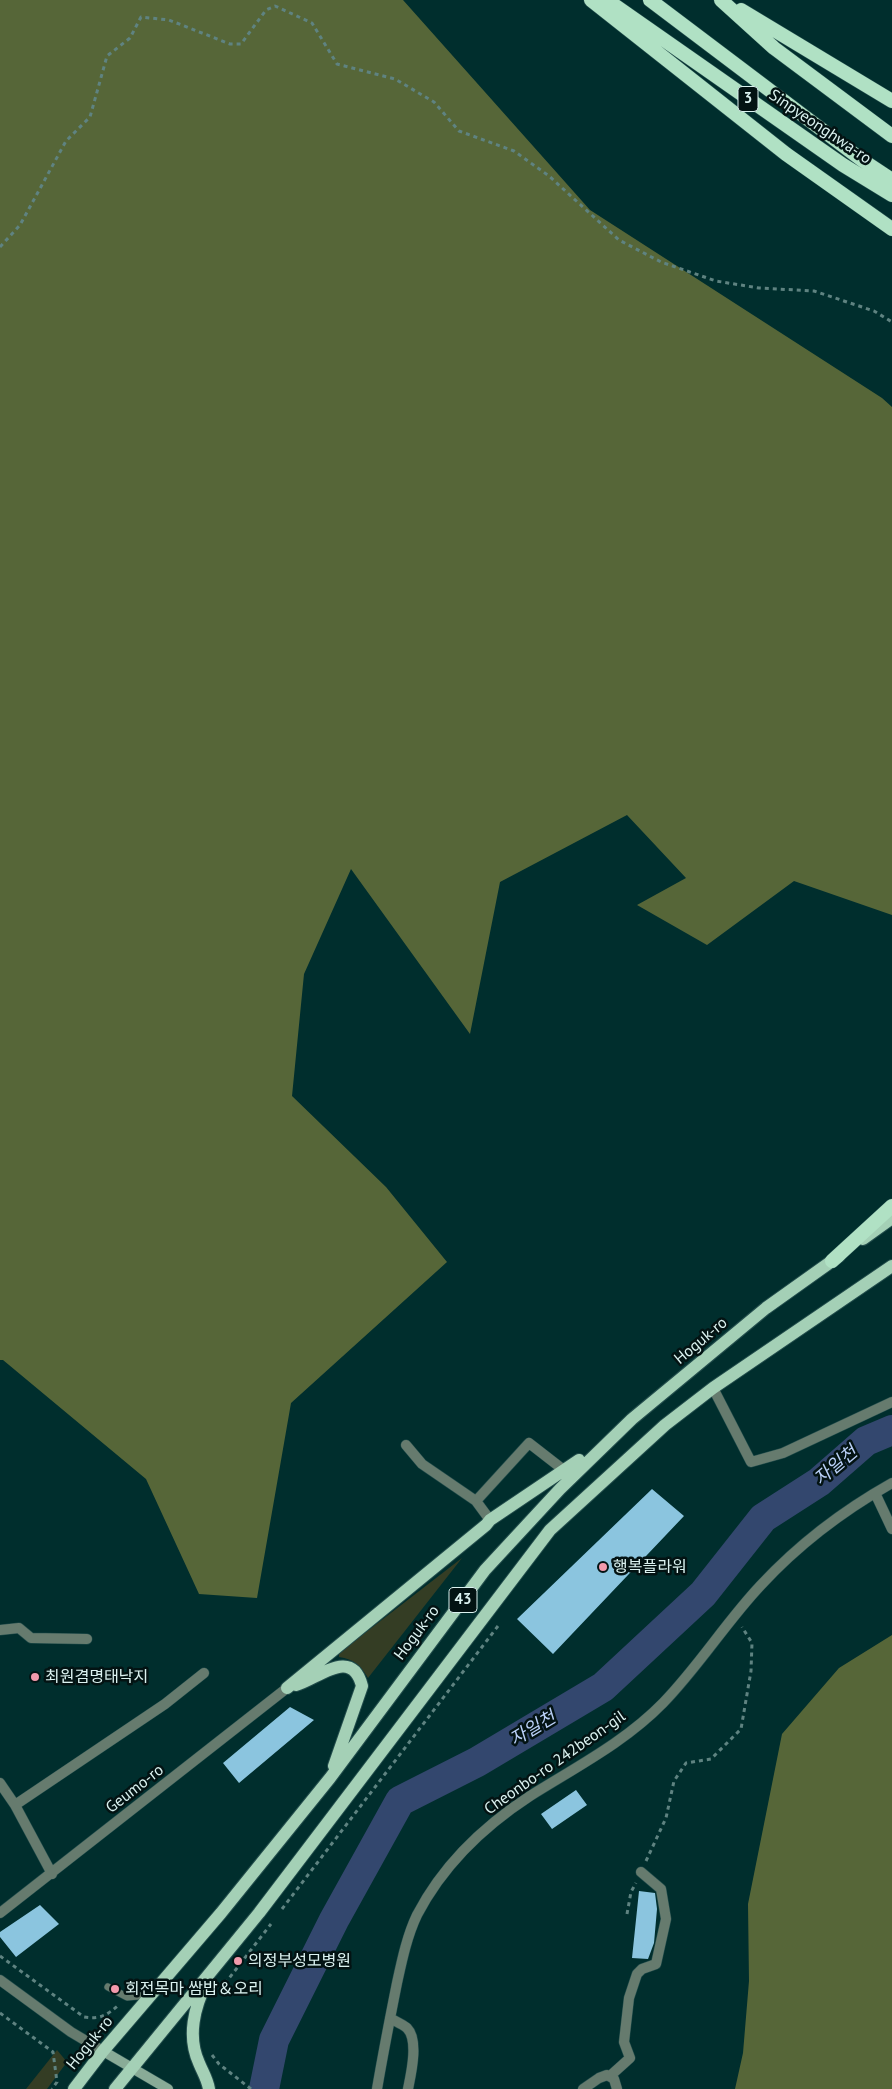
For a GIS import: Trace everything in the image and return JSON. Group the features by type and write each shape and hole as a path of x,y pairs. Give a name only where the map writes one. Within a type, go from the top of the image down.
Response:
{"highway":[{"path":"591,0 786,154 892,229"},
{"name":"Sinpyeonghwa-ro","path":"607,0 843,165 892,195"},
{"name":"Sinpyeonghwa-ro","path":"650,0 862,160 892,180"},
{"path":"723,0 827,60 892,101"},
{"name":"Sinpyeonghwa-ro","path":"723,0 774,48 892,136"},
{"path":"832,1261 892,1206"}],"main road":[{"name":"Hoguk-ro","path":"74,2089 103,2050 221,1913 330,1778 485,1570 560,1489 632,1418 766,1308 892,1218"},
{"name":"43","path":"115,2089 265,1906 550,1530 665,1425 713,1388 892,1266"},
{"path":"287,1688 490,1520 565,1471 632,1418"},
{"path":"287,1688 303,1684 336,1667 352,1669 359,1677 362,1686 353,1705 330,1778"},
{"path":"209,2089 207,2077 198,2063 193,2044 193,2017 204,1987 218,1963"},
{"path":"103,2050 168,2089"}],"street":[{"path":"713,1388 751,1462 783,1453 892,1402"},
{"path":"476,1501 529,1443 565,1471"},
{"path":"406,1445 422,1464 476,1501 490,1520"},
{"name":"Cheonbo-ro 242beon-gil","path":"377,2089 404,1951 417,1916 462,1850 491,1824 528,1797 611,1746 662,1704 700,1661 761,1585 787,1559 823,1528 892,1483"},
{"path":"875,1493 892,1529"},
{"path":"0,1630 19,1628 31,1638 86,1639"},
{"path":"15,1805 165,1704 204,1673"},
{"name":"Geumo-ro","path":"0,1913 287,1688"},
{"path":"0,1783 15,1805 52,1874"},
{"path":"584,2089 599,2078 607,2075 610,2076 630,2058 624,2042 629,1998 637,1974 642,1968 656,1964 666,1919 661,1889 641,1872"},
{"path":"0,1980 72,2032 103,2050"},
{"path":"390,2018 408,2028 413,2038 413,2066 408,2089"},
{"path":"610,2076 614,2079 617,2089"}],"lane":[{"path":"108,1986 127,1997 151,1995"}],"path":[{"path":"0,247 20,225 66,141 90,117 107,56 130,38 141,17 169,20 230,44 241,44 266,10 275,6 312,23 337,64 395,79 434,102 460,131 514,151 549,176 618,240 662,262 716,281 759,288 814,292 874,311 892,322"},
{"path":"627,1914 631,1892 666,1818 674,1781 686,1763 711,1759 741,1729 751,1671 752,1643 735,1616"},
{"path":"281,1911 498,1626"},
{"path":"215,1996 275,1919"},
{"path":"0,1956 84,2017 94,2019 105,2017 122,2002"},
{"path":"0,2014 53,2052 58,2082 52,2089"},
{"path":"219,2064 251,2089"}],"green space":[{"path":"0,0 403,0 590,210 882,398 892,407 892,915 794,881 707,945 637,905 686,878 627,815 500,882 470,1034 351,869 304,974 292,1096 386,1187 447,1262 291,1403 257,1598 199,1594 146,1479 3,1360 0,1360"},
{"path":"462,1558 368,1678 356,1664 349,1659 339,1657 339,1653"},
{"path":"892,1635 892,2089 735,2089 743,2053 749,1981 748,1904 782,1734 839,1668"},
{"path":"57,2050 67,2062 47,2089 26,2089"}],"building":[{"name":"행복플라워","path":"652,1489 684,1516 553,1654 517,1619"},
{"path":"290,1707 314,1720 239,1783 223,1763"},
{"path":"576,1790 587,1805 552,1829 541,1814"},
{"path":"639,1891 655,1893 657,1909 654,1943 648,1959 632,1958"},
{"path":"40,1905 59,1924 16,1957 0,1937 0,1932"}],"waterway":[{"name":"자일천","path":"264,2089 274,2040 334,1920 400,1801 477,1762 603,1687 703,1594 763,1518 819,1482 866,1441 892,1430"}],"place":[{"name":"행복플라워","path":"603,1567"},
{"name":"최원겸명태낙지","path":"35,1677"},
{"name":"의정부성모병원","path":"238,1961"},
{"name":"회전목마 쌈밥＆오리","path":"115,1989"}]}
